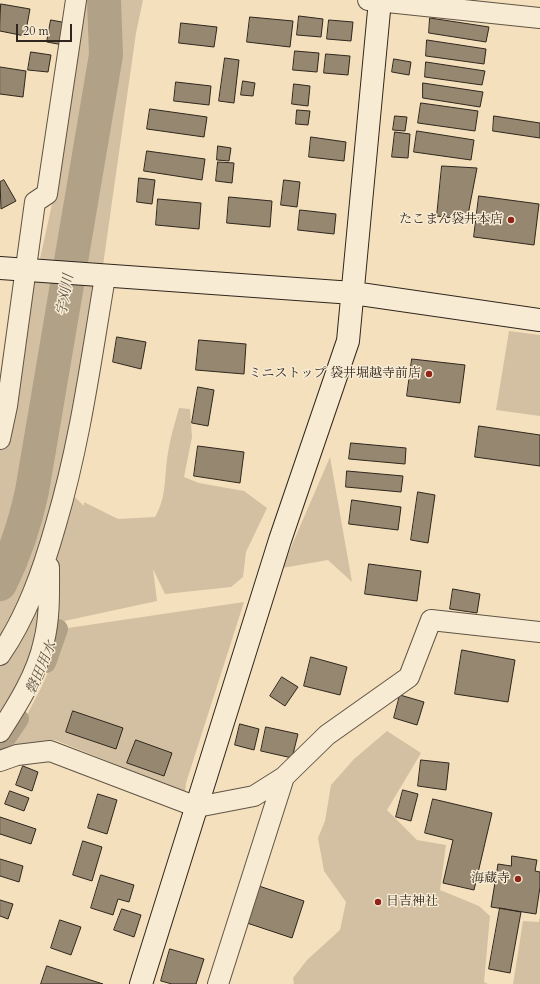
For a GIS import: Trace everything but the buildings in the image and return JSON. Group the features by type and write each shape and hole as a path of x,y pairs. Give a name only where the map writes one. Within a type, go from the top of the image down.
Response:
{"street":[{"path":"0,439 7,406 25,270 36,202 47,194 76,0"},
{"path":"368,0 380,0 540,18"},
{"path":"141,984 280,540 348,341 380,0"},
{"path":"0,268 353,294 540,320"},
{"path":"0,655 10,640 36,587 49,549 78,438 101,276"},
{"path":"0,732 18,703 35,668 44,642 48,613 49,549"},
{"path":"0,761 17,755 50,751 197,807 254,796 284,776 327,735 409,676 430,620 540,632"},
{"path":"218,984 284,776"}],"shaded area":[{"path":"77,0 143,0 136,33 81,420 46,559 0,650 0,441 54,195"},
{"path":"509,331 540,335 540,416 496,410"},
{"path":"179,408 190,409 192,437 184,477 199,483 244,491 267,508 246,552 243,577 231,587 165,594 153,569 157,601 55,623 51,541 75,497 84,506 84,502 118,519 155,517 162,502 169,447"},
{"path":"330,457 352,582 328,560 282,568"},
{"path":"43,568 46,630 0,730 0,655"},
{"path":"244,602 186,783 185,792 55,740 9,749 41,688 68,628"},
{"path":"387,731 421,753 387,810 417,840 446,845 440,890 479,906 490,916 484,982 488,984 294,984 293,978 307,960 340,930 346,902 324,871 318,838 325,821 331,785 354,759"},
{"path":"540,916 540,984 513,984 523,921 539,922"}],"waterway":[{"name":"宇刈川","path":"0,584 19,539 32,491 106,55 104,0"},
{"name":"磐田用水","path":"46,663 58,629"},
{"name":"磐田用水","path":"0,747 19,719"}],"place":[{"name":"たこまん袋井本店","path":"511,220"},
{"name":"ミニストップ 袋井堀越寺前店","path":"429,374"},
{"name":"海蔵寺","path":"518,879"},
{"name":"日吉神社","path":"378,902"}]}
